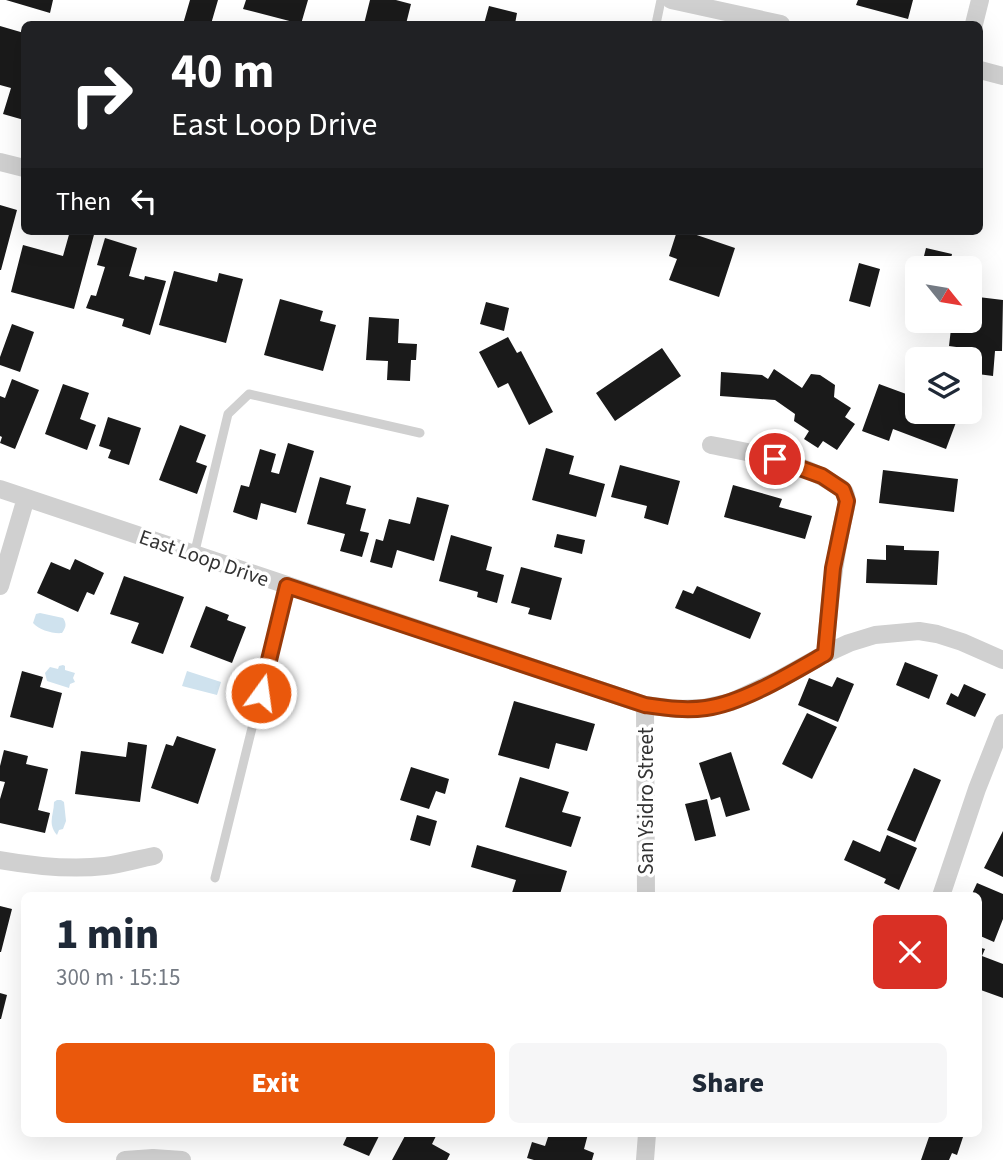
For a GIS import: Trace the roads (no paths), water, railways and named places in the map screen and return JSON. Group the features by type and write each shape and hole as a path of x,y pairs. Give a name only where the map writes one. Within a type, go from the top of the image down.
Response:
{"street":[{"path":"671,0 705,4 770,21"},
{"path":"975,21 980,0"},
{"path":"983,71 1003,76"},
{"path":"0,162 21,167"},
{"path":"711,445 794,465 822,476 843,490 847,501 832,573 825,654"},
{"name":"East Loop Drive","path":"0,489 645,705 677,709 723,704 778,680 849,643 875,635 919,631 937,634 1003,660"},
{"path":"0,586 26,498"},
{"name":"San Ysidro Street","path":"645,705 646,892"},
{"path":"941,892 1003,723"},
{"path":"0,860 37,866 71,867 105,866 154,856"},
{"path":"645,1160 647,1137"},
{"path":"125,1160 182,1160"}],"lane":[{"path":"657,21 661,0"},
{"path":"194,555 228,414 249,394 420,433"},
{"path":"215,878 287,586"}],"water":[{"path":"36,614 63,618 66,626 62,633 46,631 33,623"},
{"path":"63,665 65,670 75,673 75,682 70,684 69,688 47,681 45,673 50,667 58,669"},
{"path":"187,671 221,682 217,695 182,686"},
{"path":"54,802 64,802 66,821 57,835 52,823"}]}
